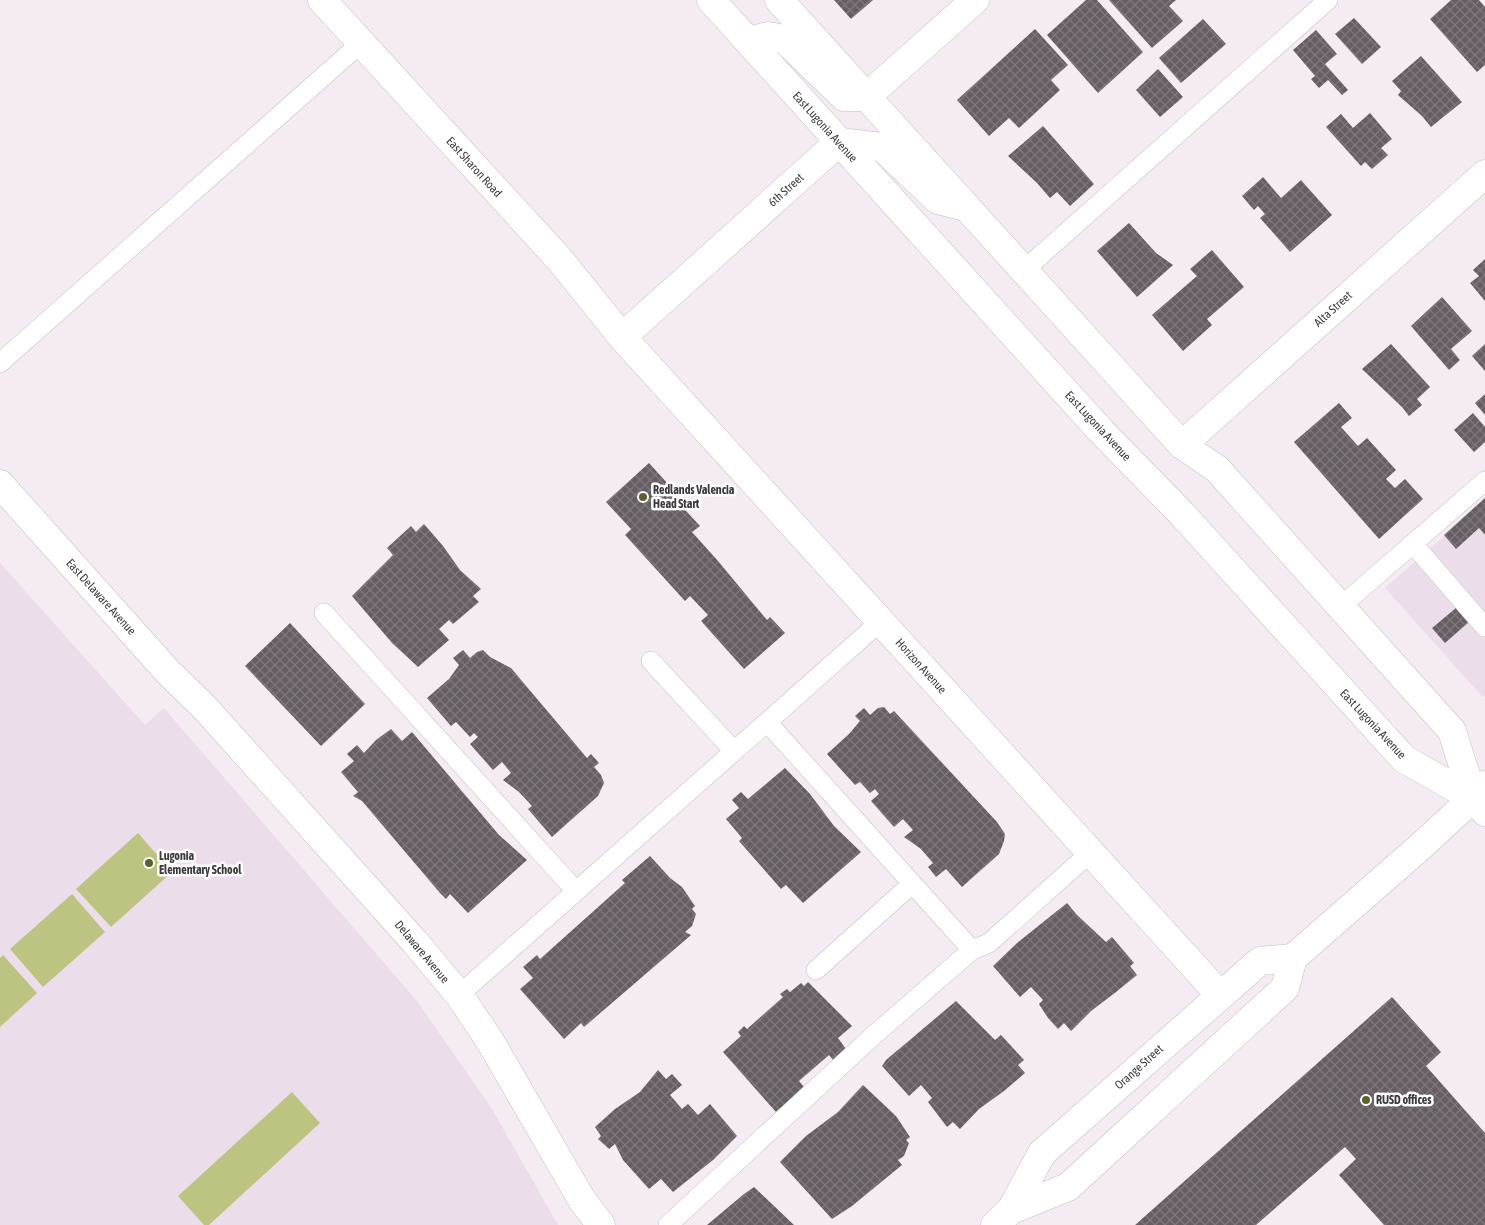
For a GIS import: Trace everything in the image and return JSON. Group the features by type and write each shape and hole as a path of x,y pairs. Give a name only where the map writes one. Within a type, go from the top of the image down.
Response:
{"street":[{"name":"East Sharon Road","path":"322,0 560,260 622,337"},
{"name":"East Lugonia Avenue","path":"711,0 1100,430 1182,514 1404,759 1482,796"},
{"path":"779,0 1182,445 1217,469 1452,731 1482,796 1292,958"},
{"path":"749,41 768,36 784,39 844,97 866,97 975,0"},
{"path":"838,142 882,147 938,200 965,207"},
{"name":"6th Street","path":"622,337 838,142"},
{"name":"Alta Street","path":"1182,445 1485,174"},
{"name":"Horizon Avenue","path":"622,337 1220,995"},
{"name":"East Delaware Avenue","path":"0,484 168,672 205,708"},
{"name":"Delaware Avenue","path":"205,708 414,941 459,995 490,1042 582,1200 601,1225"},
{"name":"Orange Street","path":"1292,958 1285,988 1068,1187 1003,1217 1042,1153 1260,961 1292,958"}],"lane":[{"path":"1023,271 1328,0"},
{"path":"0,363 361,43"},
{"path":"1340,607 1485,481"},
{"path":"1413,544 1485,627"},
{"path":"324,613 576,892"},
{"path":"459,995 881,621"},
{"path":"651,660 734,752"},
{"path":"767,722 972,950"},
{"path":"668,1225 873,1036 972,950 989,943 1091,852"},
{"path":"816,970 912,884"}],"shaded area":[{"path":"1485,500 1485,697 1481,695 1385,588"},
{"name":"Lugonia Elementary School","path":"0,563 145,725 164,708 417,1001 492,1109 558,1225 0,1225"}],"green space":[{"path":"138,833 172,872 111,927 76,889"},
{"path":"72,894 105,932 43,987 10,949"},
{"path":"3,955 37,993 0,1027 0,958"},
{"path":"292,1092 320,1123 209,1225 204,1225 178,1196"}],"building":[{"path":"834,0 873,0 851,19"},
{"path":"1086,0 1097,0 1143,52 1098,93 1047,35"},
{"path":"1109,0 1176,0 1169,6 1183,21 1152,48"},
{"path":"1451,0 1479,0 1485,7 1485,65 1477,72 1430,19"},
{"path":"1354,18 1381,47 1362,64 1335,34"},
{"path":"1203,19 1226,44 1181,83 1159,58"},
{"path":"1035,29 1068,65 1051,80 1060,90 1019,128 1009,118 989,136 957,100"},
{"path":"1316,30 1337,54 1325,64 1348,90 1342,95 1328,80 1319,88 1311,79 1315,76 1293,50"},
{"path":"1421,56 1462,102 1431,127 1422,116 1398,95 1401,91 1392,81"},
{"path":"1158,69 1183,97 1160,117 1136,90"},
{"path":"1370,113 1392,139 1381,148 1388,155 1372,169 1365,162 1361,166 1326,127 1341,114 1353,128"},
{"path":"1043,126 1094,184 1070,206 1057,192 1050,198 1008,156"},
{"path":"1263,177 1281,198 1301,180 1332,215 1290,252 1260,218 1265,214 1258,206 1254,210 1242,196"},
{"path":"1129,223 1156,253 1173,265 1137,297 1097,251"},
{"path":"1212,250 1244,287 1207,319 1212,325 1183,351 1152,315 1197,276 1190,269"},
{"path":"1485,259 1485,301 1470,283 1479,276 1473,270"},
{"path":"1442,297 1472,331 1451,349 1460,360 1449,370 1411,326"},
{"path":"1391,344 1430,387 1417,399 1422,405 1409,416 1362,369"},
{"path":"1485,344 1485,371 1472,356"},
{"path":"1485,394 1485,415 1475,403"},
{"path":"1339,403 1352,418 1341,427 1358,446 1367,438 1396,470 1386,479 1395,488 1405,479 1423,499 1379,539 1294,442"},
{"path":"1473,413 1485,427 1485,442 1474,452 1454,430"},
{"path":"649,463 668,484 664,487 700,526 692,532 767,620 770,617 785,633 744,669 701,621 708,615 690,596 685,601 625,535 631,529 606,502"},
{"path":"1485,498 1485,535 1479,528 1456,549 1444,535"},
{"path":"424,524 460,570 481,589 473,596 479,602 453,624 449,620 439,629 449,640 418,667 392,643 352,596 393,555 387,548 411,526 416,532"},
{"path":"1456,608 1469,622 1445,643 1432,628"},
{"path":"290,623 365,704 321,746 245,666"},
{"path":"463,650 470,658 483,650 490,657 511,668 587,758 591,754 599,763 594,767 601,775 604,783 598,796 552,837 528,809 532,806 519,792 503,780 511,773 502,762 493,770 470,744 478,737 474,733 470,737 456,722 451,726 427,698 449,679 459,665 453,658"},
{"path":"884,707 890,714 894,711 997,822 1005,834 999,854 962,887 946,869 936,877 928,867 933,863 921,849 904,837 913,830 903,819 894,827 871,801 879,794 875,789 870,793 860,782 855,785 827,754 860,721 855,716 864,708 870,715 878,708"},
{"path":"391,729 402,741 412,732 499,835 527,860 468,913 450,894 446,899 440,893 362,801 353,796 358,792 341,772 354,761 347,754 357,745 364,753 376,740"},
{"path":"785,768 810,794 834,826 861,852 803,903 786,885 781,889 739,841 742,838 726,819 739,808 732,800 741,792 748,799"},
{"path":"650,856 670,878 682,887 695,906 692,909 696,914 692,926 685,932 691,935 584,1027 581,1023 564,1039 520,989 533,978 523,967 537,955 540,959 625,883 622,880"},
{"path":"1067,903 1106,942 1112,937 1134,963 1130,966 1137,975 1091,1011 1071,1031 1064,1023 1058,1029 1048,1018 1039,1004 1043,1000 1031,987 1020,997 993,966 1017,943"},
{"path":"808,982 852,1026 838,1038 846,1049 833,1060 829,1055 799,1081 804,1087 776,1112 723,1052 741,1036 738,1032 744,1026 747,1029 783,997 780,994 787,989 790,992 801,983 804,986"},
{"name":"RUSD offices","path":"1392,997 1441,1052 1426,1066 1485,1133 1485,1225 1384,1225 1339,1175 1356,1159 1345,1147 1256,1225 1135,1225"},
{"path":"956,1001 995,1040 1001,1035 1024,1060 1018,1065 1025,1073 979,1109 960,1129 953,1122 947,1127 928,1102 932,1098 921,1085 909,1096 882,1066 886,1060"},
{"path":"658,1070 666,1079 672,1074 682,1085 670,1095 682,1109 688,1104 698,1115 710,1104 737,1136 713,1160 673,1192 661,1179 649,1189 623,1160 615,1144 609,1149 598,1139 601,1136 595,1127 615,1109 640,1092"},
{"path":"863,1085 896,1116 910,1137 906,1140 909,1143 904,1156 898,1160 902,1165 852,1206 832,1219 780,1162 806,1136 838,1112"},
{"path":"754,1187 794,1225 707,1225 744,1194"}],"place":[{"name":"Redlands Valencia Head Start","path":"643,497"},
{"name":"Lugonia Elementary School","path":"149,863"},
{"name":"RUSD offices","path":"1366,1100"}]}
